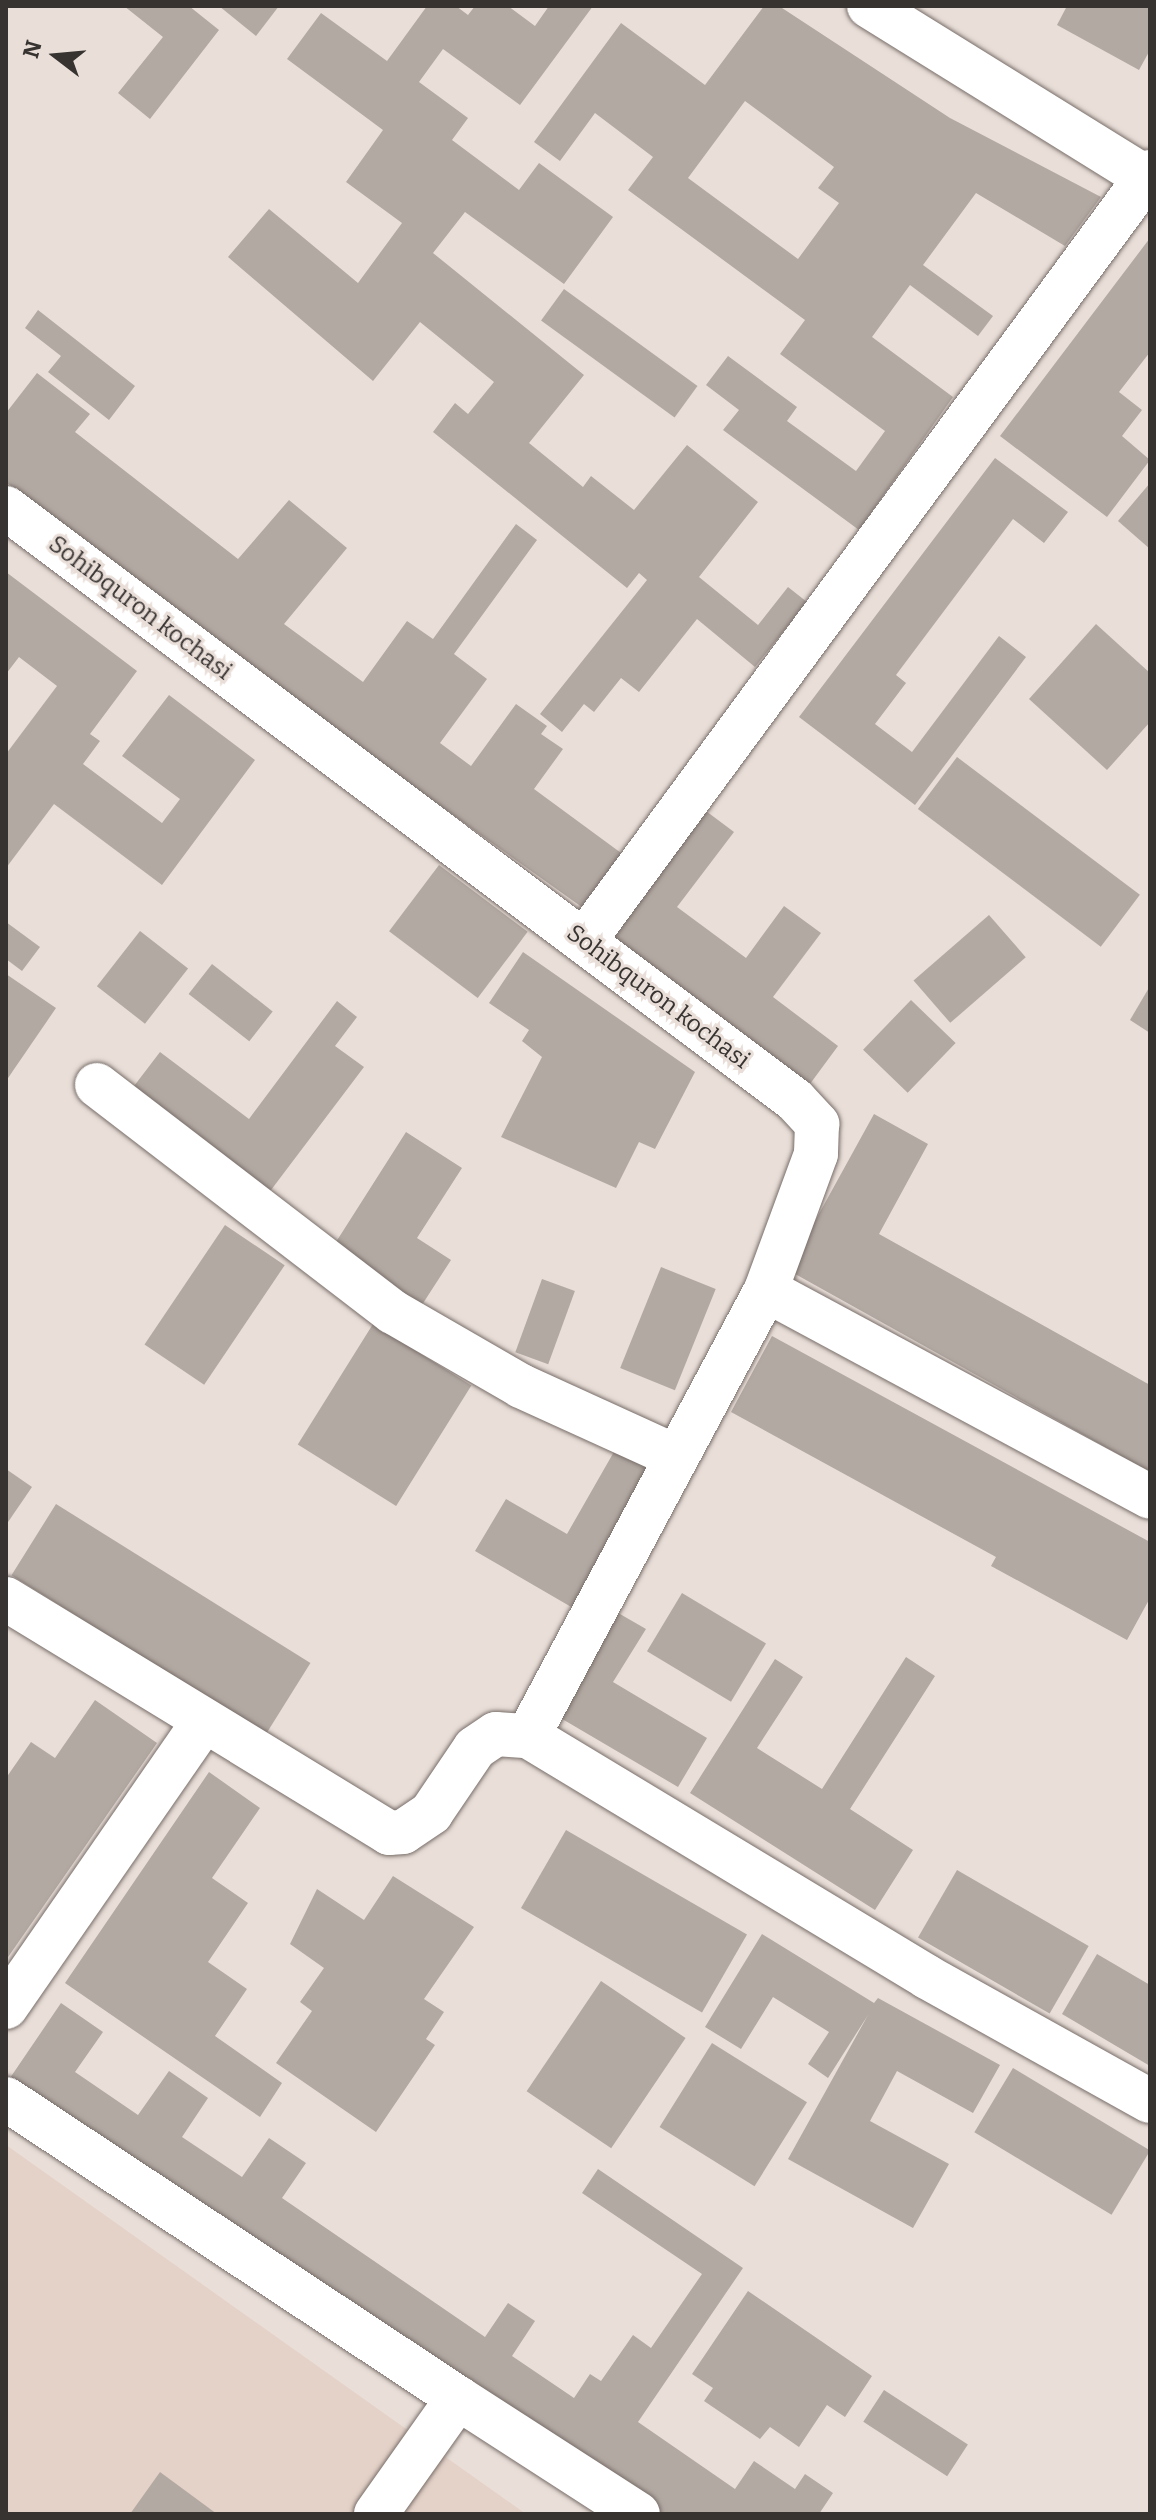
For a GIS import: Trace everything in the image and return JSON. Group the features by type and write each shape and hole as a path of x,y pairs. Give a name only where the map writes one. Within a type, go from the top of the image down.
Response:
{"street":[{"path":"584,941 1149,177 869,6"},
{"name":"Sohibquron kochasi","path":"6,508 795,1100 817,1124 816,1154 766,1290"},
{"path":"97,1085 393,1312 521,1386 677,1457"},
{"path":"528,1736 766,1290 1150,1497"},
{"path":"6,1599 389,1833 417,1826 431,1813 475,1748 496,1734 528,1736 927,1977 1150,2101"},
{"path":"6,2007 204,1721"},
{"path":"6,2099 638,2514"},
{"path":"376,2514 458,2398"}],"shaded area":[{"path":"6,2145 526,2514 6,2514"}],"building":[{"path":"124,6 189,6 219,30 150,119 118,93 163,37"},
{"path":"219,6 279,6 256,36"},
{"path":"427,6 456,6 468,15 475,6 508,6 535,26 549,6 593,6 520,105 443,49 419,82 468,118 452,140 519,190 539,163 613,217 564,284 465,212 433,253 584,375 529,443 583,487 591,476 634,510 687,445 758,502 699,577 758,625 788,587 807,602 755,667 697,619 639,692 621,678 594,712 584,704 562,732 540,714 647,580 639,573 627,588 433,432 455,403 468,414 494,382 420,322 373,381 228,257 269,209 358,283 402,223 346,182 383,130 287,59 321,13 387,61"},
{"path":"764,6 779,6 950,118 1101,197 1065,246 976,193 923,265 993,316 978,336 910,285 872,337 953,397 859,530 723,430 739,410 706,385 728,356 797,407 787,421 856,471 885,431 780,354 805,320 628,190 653,157 595,113 560,161 534,142 621,23 705,85","holes":["745,101 834,167 818,188 839,203 798,259 688,178"]},
{"path":"1067,6 1150,6 1150,50 1139,70 1057,25"},
{"path":"1150,238 1150,352 1119,392 1142,410 1122,436 1150,460 1107,517 1000,436"},
{"path":"564,289 697,386 675,418 541,321"},
{"path":"38,310 135,386 109,420 48,372 61,356 25,328"},
{"path":"37,373 90,414 75,432 238,559 289,500 347,548 284,624 363,682 407,621 433,639 516,524 537,540 454,654 487,679 440,743 471,766 516,704 547,726 541,734 563,749 534,789 632,861 593,915 185,624 6,482 6,413"},
{"path":"995,458 1068,512 1044,543 1013,519 896,675 906,683 875,724 912,752 999,636 1026,657 915,805 799,717"},
{"path":"1150,483 1150,549 1118,521"},
{"path":"6,572 137,671 90,734 100,741 83,764 162,823 180,799 122,756 169,695 255,760 162,885 54,804 6,868 6,754 57,686 19,657 6,674"},
{"path":"1096,624 1150,673 1150,722 1107,770 1029,699"},
{"path":"957,757 1140,895 1101,947 918,809"},
{"path":"694,802 734,832 677,907 746,958 784,906 821,933 773,997 838,1046 807,1088 598,934"},
{"path":"439,865 528,932 478,998 389,931"},
{"path":"989,915 1026,957 950,1023 914,981"},
{"path":"6,922 40,947 22,971 6,959"},
{"path":"140,931 188,969 145,1024 97,986"},
{"path":"523,952 695,1072 655,1149 639,1142 616,1188 501,1137 542,1057 522,1041 529,1030 489,1003"},
{"path":"212,964 273,1011 249,1041 189,994"},
{"path":"6,974 56,1008 6,1081"},
{"path":"1150,986 1150,1033 1130,1020"},
{"path":"911,1000 956,1043 908,1093 863,1050"},
{"path":"337,1001 357,1017 335,1046 364,1067 268,1194 131,1090 160,1052 249,1119"},
{"path":"874,1114 928,1144 879,1234 1150,1385 1150,1472 788,1270"},
{"path":"406,1132 462,1168 417,1238 451,1260 418,1311 329,1253"},
{"path":"225,1225 285,1265 204,1385 144,1344"},
{"path":"661,1267 716,1289 675,1390 620,1368"},
{"path":"542,1279 575,1291 548,1364 515,1352"},
{"path":"373,1324 471,1385 396,1506 298,1444"},
{"path":"772,1336 1150,1542 1150,1598 1127,1640 991,1566 996,1557 731,1412"},
{"path":"619,1443 655,1464 573,1608 475,1551 506,1499 567,1534"},
{"path":"6,1469 32,1487 6,1525"},
{"path":"56,1504 310,1663 266,1734 11,1575"},
{"path":"682,1593 766,1643 731,1702 647,1651"},
{"path":"613,1610 646,1629 613,1682 707,1738 678,1787 552,1713"},
{"path":"906,1657 935,1676 850,1809 913,1850 875,1910 690,1793 775,1659 803,1677 757,1748 822,1789"},
{"path":"95,1700 157,1743 6,1960 6,1778 31,1742 55,1758"},
{"path":"209,1772 260,1808 212,1878 248,1903 208,1962 247,1989 215,2036 282,2083 260,2117 65,1983"},
{"path":"566,1830 747,1934 702,2012 521,1908"},
{"path":"957,1870 1089,1946 1050,2014 918,1938"},
{"path":"393,1876 474,1927 424,1999 444,2012 426,2039 435,2045 376,2132 276,2063 312,2011 300,2002 324,1968 290,1944 317,1889 364,1920"},
{"path":"762,1934 874,2003 878,1998 1000,2065 973,2113 897,2071 870,2121 949,2164 913,2228 788,2159 868,2015 828,2078 808,2064 829,2032 773,1997 741,2049 705,2027"},
{"path":"1097,1954 1150,1985 1150,2066 1062,2014"},
{"path":"601,1981 686,2038 611,2148 527,2091"},
{"path":"61,2003 103,2032 75,2072 138,2115 169,2071 208,2098 182,2137 242,2177 269,2138 306,2163 282,2198 485,2337 508,2303 535,2321 512,2356 574,2398 590,2374 601,2381 633,2335 651,2348 702,2274 582,2193 598,2169 743,2268 638,2422 735,2489 754,2461 795,2489 805,2474 833,2493 819,2514 650,2514 10,2078"},
{"path":"712,2043 807,2102 755,2186 660,2127"},
{"path":"1013,2068 1150,2150 1112,2215 974,2132"},
{"path":"748,2291 872,2376 845,2417 827,2405 799,2447 770,2427 760,2439 704,2401 713,2388 692,2374"},
{"path":"884,2390 968,2444 947,2476 863,2422"},
{"path":"160,2472 217,2514 130,2514"}]}
